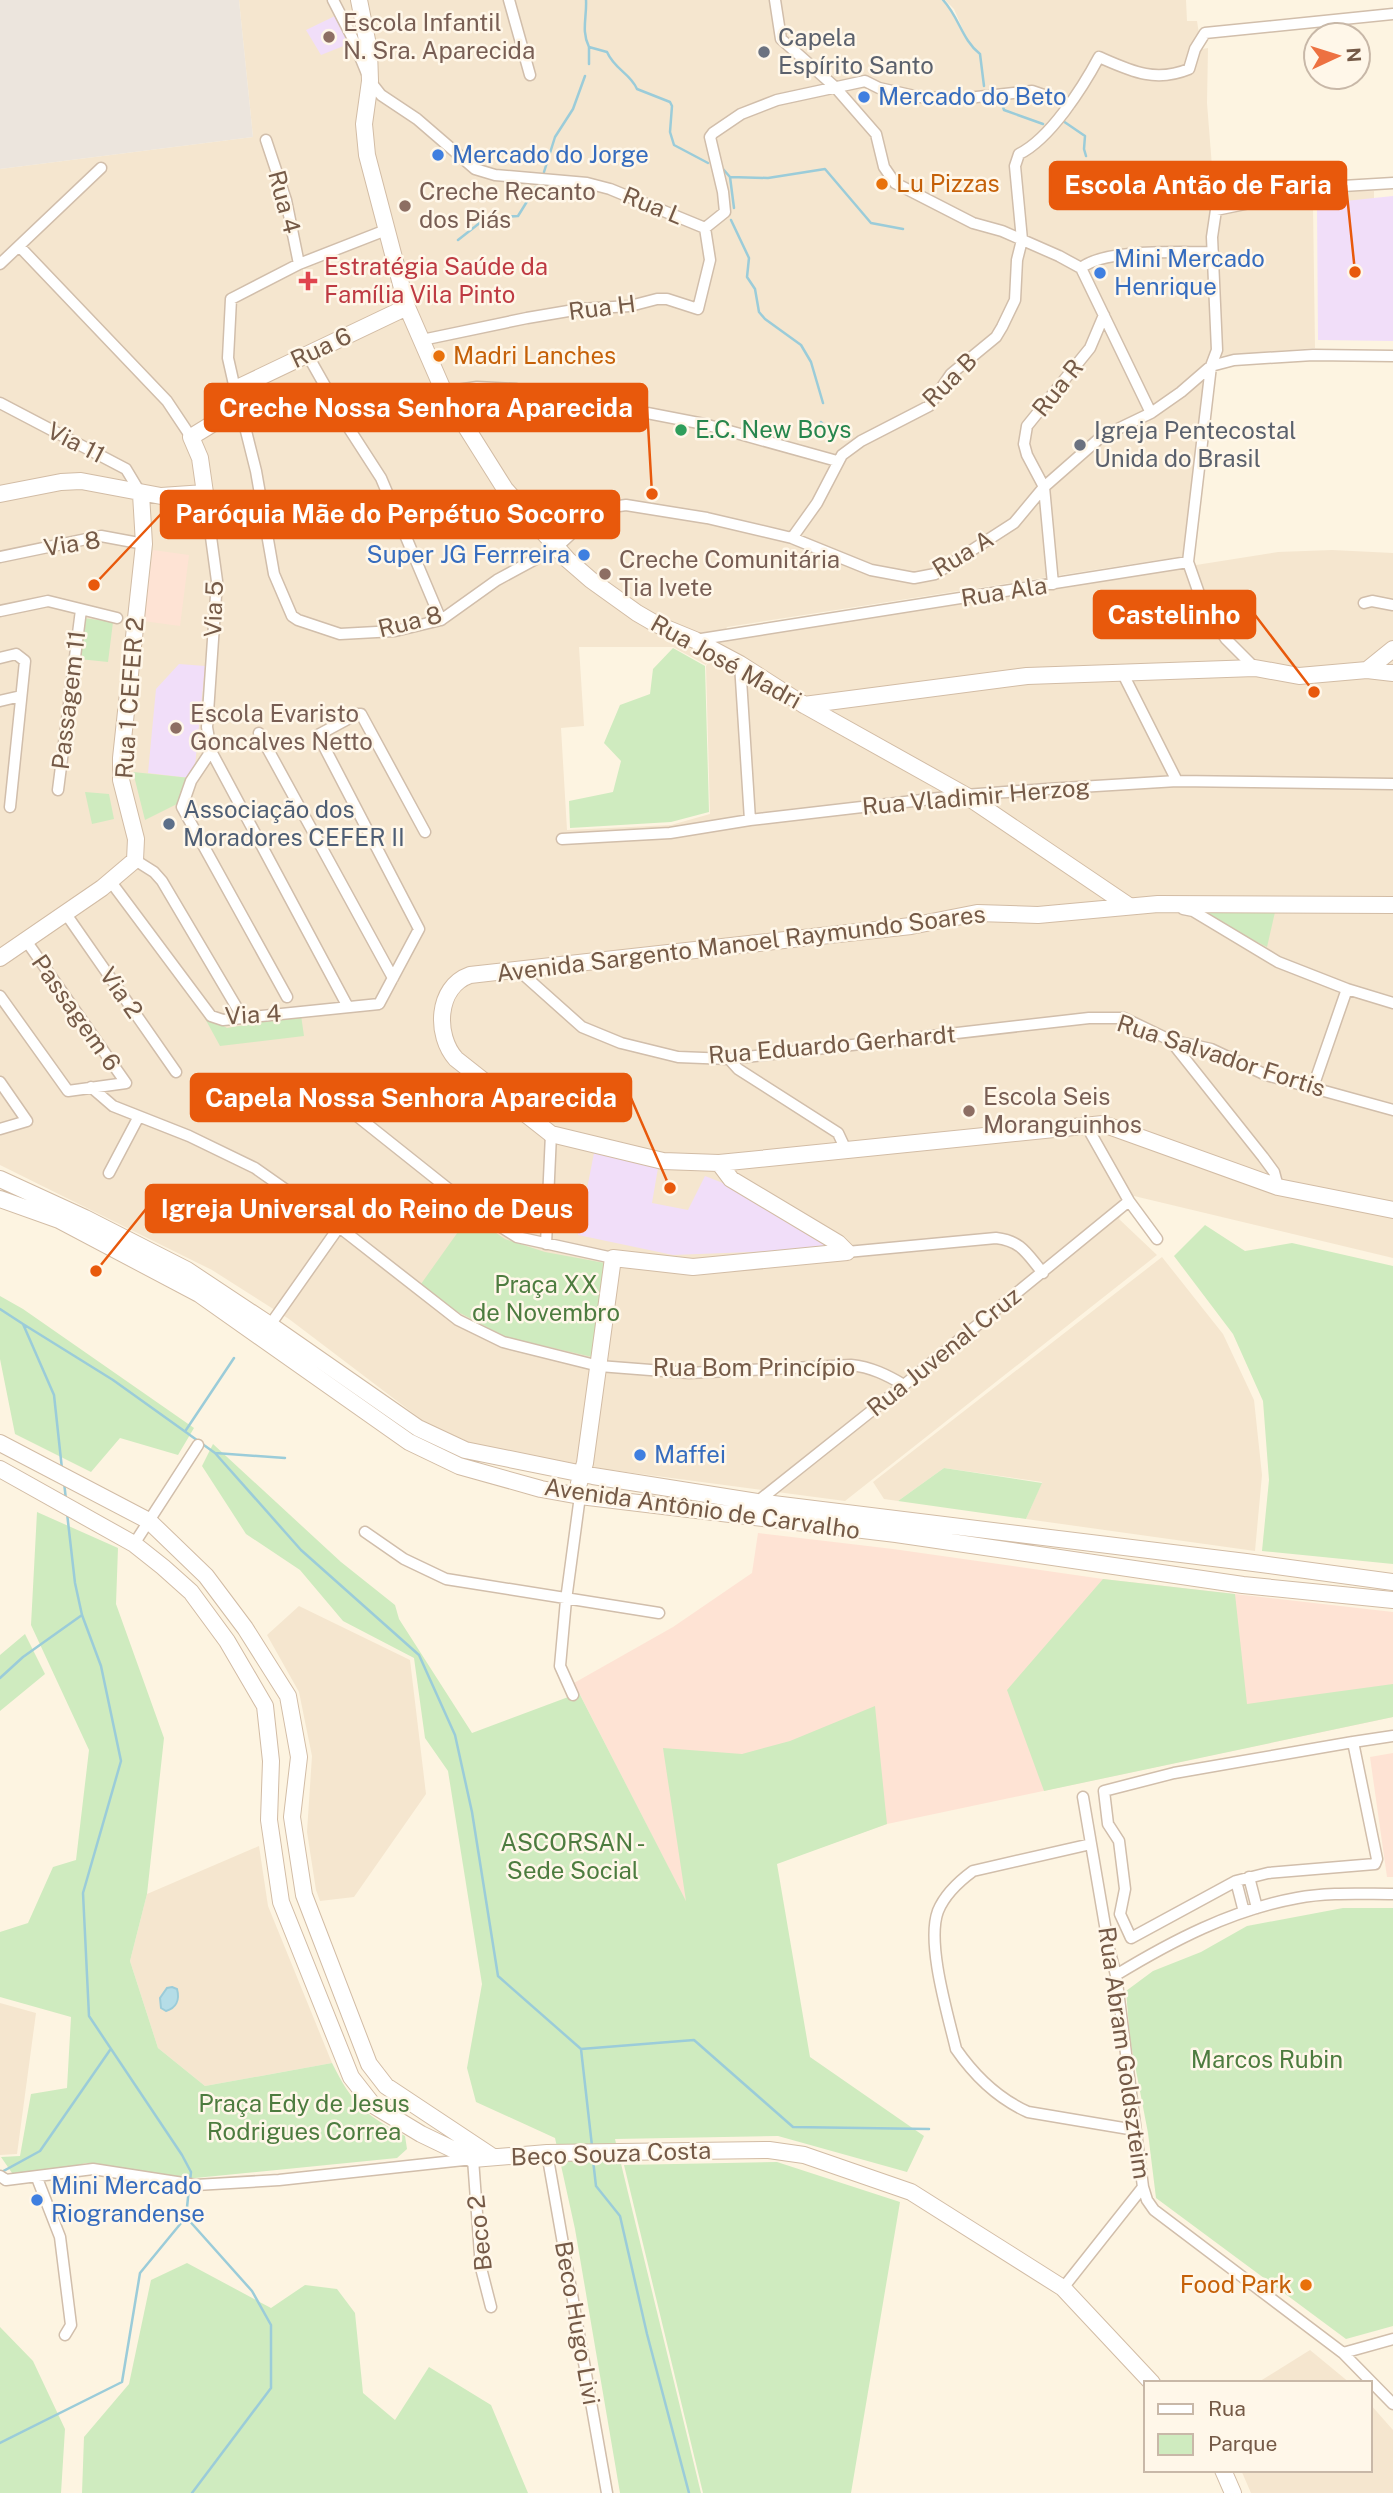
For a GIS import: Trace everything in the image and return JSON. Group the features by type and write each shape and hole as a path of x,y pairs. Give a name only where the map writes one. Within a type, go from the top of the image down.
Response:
{"street":[{"path":"333,0 370,81"},
{"name":"Rua José Madri","path":"359,0 366,27 370,81 364,124 367,155 407,307 444,392 505,489 556,548 591,580 637,613 740,664 804,705 965,795 1129,906"},
{"path":"509,0 530,75"},
{"path":"775,0 782,39 835,87 878,135 884,167 895,183 973,223 1002,230 1081,268 1151,413"},
{"name":"Rua B","path":"837,461 861,441 929,406 951,374 996,337 1015,300 1017,260 1022,240 1015,166 1019,154 1031,148 1070,104 1099,57 1143,75 1160,76 1190,68 1195,50 1205,33 1393,14"},
{"name":"Rua L","path":"370,81 381,94 417,119 475,169 495,175 587,183 610,189 705,228"},
{"path":"705,228 725,212 723,192 710,142 713,133 741,114 777,100 865,81 879,88 919,97 958,99 1032,91 1070,104"},
{"name":"Rua 4","path":"266,140 286,200 299,264"},
{"path":"0,264 101,168"},
{"path":"1255,667 1226,639 1202,602 1188,562 1211,366 1217,341 1213,312 1216,210 1326,187 1393,183"},
{"name":"Rua H","path":"422,340 527,318 580,309 630,306 657,299 667,299 698,309 710,260 705,228"},
{"path":"191,437 240,407 228,358 231,299 299,264 386,230"},
{"name":"Via 5","path":"19,246 167,401 191,437 200,458 217,581 207,727 211,751 348,1007"},
{"path":"1081,268 1091,260 1134,254 1213,253"},
{"name":"Rua 6","path":"235,389 407,307"},
{"name":"Rua R","path":"1053,584 1044,487 1027,455 1024,444 1027,426 1090,348 1104,315"},
{"path":"307,354 350,430 382,478 441,620"},
{"path":"1211,366 1234,360 1300,356 1393,356"},
{"name":"Rua A","path":"556,548 598,509 626,505 707,518 792,538 871,570 914,578 935,574 1014,523 1044,487 1101,437 1151,413 1211,366"},
{"path":"444,392 477,387 516,389 589,409 642,412 704,424 837,461 817,503 792,538"},
{"name":"Via 11","path":"0,403 126,468 141,494"},
{"name":"Rua 8","path":"240,407 256,471 274,574 292,616 298,620 340,634 395,631 441,620 497,580 556,548"},
{"path":"0,494 80,481 161,496 205,493"},
{"name":"Rua 1 CEFER 2","path":"135,860 136,839 121,780 121,758 144,544 141,494"},
{"name":"Via 8","path":"0,557 101,536 144,544"},
{"name":"Rua Ala","path":"695,640 1188,562"},
{"path":"0,611 48,601 117,618"},
{"path":"1364,603 1373,601 1393,605"},
{"name":"Passagem 11","path":"58,790 80,610"},
{"path":"1367,670 1393,649"},
{"path":"0,657 16,654 25,661 10,807"},
{"path":"740,664 750,820"},
{"path":"804,705 1027,676 1255,667 1299,676 1367,670 1393,673"},
{"path":"1122,672 1177,781"},
{"path":"0,701 21,696"},
{"name":"Via 4","path":"111,882 208,1014 223,1020 379,1003 419,929 318,735 361,714 425,832"},
{"path":"259,733 393,978"},
{"path":"211,751 191,781 182,807 287,998"},
{"name":"Rua Vladimir Herzog","path":"562,839 670,833 750,820 965,795 1177,781 1393,784"},
{"path":"0,958 111,882 135,860 154,872 162,881 185,915 243,1018"},
{"path":"1158,904 1193,911 1278,962 1347,989 1393,1003"},
{"name":"Avenida Sargento Manoel Raymundo Soares","path":"551,1134 447,1049 441,1027 448,992 455,983 470,975 911,926 977,914 1038,915 1158,904 1393,905"},
{"name":"Via 2","path":"66,914 176,1072"},
{"name":"Passagem 6","path":"27,942 126,1083 91,1087"},
{"name":"Rua Eduardo Gerhardt","path":"517,969 582,1027 621,1043 678,1057 730,1059 1089,1018"},
{"path":"1313,1087 1347,989"},
{"path":"0,996 68,1091 91,1087"},
{"name":"Rua Salvador Fortis","path":"1089,1018 1124,1018 1170,1040 1212,1049 1266,1075 1393,1110"},
{"path":"1170,1040 1264,1157 1274,1172 1278,1187"},
{"path":"730,1059 738,1069 838,1133 846,1150"},
{"path":"313,1081 480,1214 508,1233 545,1244 613,1258 693,1267 1003,1239 1021,1245 1042,1273"},
{"path":"0,1082 27,1121 0,1129"},
{"name":"Rua Bom Princípio","path":"91,1087 113,1106 238,1158 339,1227 458,1320 503,1342 599,1366 689,1373 851,1365 886,1374 904,1385"},
{"path":"109,1173 138,1118"},
{"path":"545,1244 551,1134 663,1161 719,1163 1103,1124 1278,1187 1393,1210"},
{"path":"1086,1125 1129,1201 1157,1239"},
{"path":"719,1163 732,1179 838,1243 847,1252"},
{"name":"Avenida Antônio de Carvalho","path":"0,1179 85,1218 187,1270 418,1428 465,1450 583,1474 757,1502 1393,1582"},
{"name":"Avenida Antônio de Carvalho","path":"0,1199 59,1220 199,1294 409,1442 459,1466 580,1496 895,1534 1243,1585 1393,1600"},
{"name":"Rua Juvenal Cruz","path":"757,1502 1129,1201"},
{"path":"270,1325 339,1227"},
{"path":"558,1492 577,1487 583,1474 613,1258"},
{"path":"0,1443 149,1521 206,1576 246,1628 288,1696 299,1758 292,1817 304,1895 369,2064 386,2086 493,2157"},
{"path":"134,1544 198,1444"},
{"path":"0,1469 134,1544 191,1592 227,1641 265,1706 271,1761 269,1820 281,1902 351,2077 373,2105 421,2134 473,2159"},
{"path":"573,1695 560,1666 580,1496 589,1482 609,1478"},
{"path":"365,1532 404,1559 446,1579 659,1613"},
{"path":"1226,1582 1229,1560"},
{"path":"1243,1585 1246,1562"},
{"path":"227,1641 246,1628"},
{"path":"1353,1742 1377,1859 1375,1864 1268,1873 1236,1881 1132,1939 1121,1914 1125,1888 1119,1841 1108,1824 1104,1791 1174,1773 1353,1742 1393,1736"},
{"name":"Rua Abram Goldszteim","path":"1083,1797 1109,1950 1116,1975 1135,2130 1147,2200 1154,2210 1343,2353 1370,2381"},
{"path":"269,1820 292,1817"},
{"path":"1091,1844 973,1871 958,1882 938,1912 934,1928 936,1952 956,2049 999,2095 1028,2112 1135,2130"},
{"path":"1249,1877 1257,1908"},
{"path":"1236,1881 1244,1912"},
{"path":"1116,1975 1177,1938 1257,1908 1297,1898 1343,1894 1393,1895"},
{"name":"Beco Souza Costa","path":"0,2176 6,2180 37,2178 93,2169 196,2185 279,2180 547,2153 769,2150 804,2155 911,2192 1062,2288 1150,2381"},
{"name":"Beco Hugo Livi","path":"547,2153 607,2493"},
{"name":"Beco 2","path":"473,2159 481,2268 491,2307"},
{"path":"37,2178 60,2237 71,2325 65,2335"},
{"path":"1062,2288 1143,2188"},
{"path":"1343,2353 1393,2339"},
{"name":"Rua Abram Goldszteim","path":"1372,2383 1393,2404"},
{"path":"1224,2472 1233,2493"}],"shaded area":[{"path":"0,0 239,0 253,137 0,169"},
{"path":"239,0 941,0 952,10 970,46 954,9 945,0 1186,0 1187,21 1197,21 1200,40 1188,68 1130,72 1191,72 1196,50 1208,48 1207,103 1214,192 1219,213 1323,192 1374,191 1374,200 1313,205 1315,348 1220,356 1205,365 1184,556 727,627 706,665 673,647 579,647 584,726 561,728 567,830 671,825 710,814 706,666 721,640 1278,552 1332,550 1393,553 1393,1258 1134,1196 1119,1219 1157,1255 845,1501 596,1468 473,1444 426,1423 289,1319 212,1270 0,1165 0,169 253,137"},
{"name":"Escola Infantil N. Sra. Aparecida","path":"337,15 351,43 321,55 306,30"},
{"path":"1393,196 1393,341 1318,340 1317,204"},
{"path":"153,550 189,555 180,626 143,621"},
{"name":"Escola Evaristo Goncalves Netto","path":"179,664 205,666 195,766 190,778 148,773 156,689"},
{"path":"594,1153 658,1168 652,1203 688,1210 705,1176 728,1185 825,1242 825,1249 673,1255 578,1235"},
{"path":"1162,1257 1223,1334 1254,1400 1262,1475 1255,1551 1026,1519 1042,1482 944,1468 898,1501 884,1499 873,1482"},
{"path":"758,1533 1103,1579 1393,1612 1393,1717 887,1824 777,1863 687,1904 574,1683 673,1627 752,1573"},
{"path":"299,1606 410,1660 426,1794 354,1897 320,1901 316,1890 307,1832 312,1756 299,1692 267,1635"},
{"path":"1393,1753 1393,1877 1387,1877 1370,1757"},
{"path":"259,1846 268,1906 332,2063 205,2086 158,2048 130,1961 147,1894"},
{"path":"0,2003 36,2013 17,2154 0,2155"},
{"path":"1310,2350 1348,2381 1260,2381"},
{"path":"1372,2406 1393,2430 1393,2493 1251,2493 1242,2472 1372,2472"}],"green space":[{"path":"84,618 113,622 108,662 79,659"},
{"path":"673,648 705,666 709,812 671,822 570,828 569,801 613,792 621,761 604,743 620,705 650,694 653,669"},
{"path":"133,772 190,778 177,804 145,820"},
{"path":"85,792 109,794 114,819 92,824"},
{"path":"1195,911 1275,912 1267,947"},
{"path":"202,1013 227,1028 301,1015 304,1036 220,1046"},
{"name":"Praça XX de Novembro","path":"470,1215 505,1239 545,1252 605,1263 592,1357 506,1337 454,1310 421,1284"},
{"path":"1205,1225 1245,1251 1292,1243 1393,1266 1393,1564 1262,1551 1269,1480 1263,1401 1233,1334 1174,1256"},
{"path":"0,1296 23,1309 194,1428 178,1455 120,1438 91,1472 15,1434 0,1359"},
{"name":"ASCORSAN - Sede Social","path":"213,1444 341,1562 395,1605 399,1619 472,1733 579,1693 686,1901 663,1748 742,1754 790,1741 875,1706 887,1824 777,1864 810,2057 924,2136 907,2172 778,2136 615,2139 701,2493 620,2493 575,2229 555,2138 476,2102 467,2068 482,1984 448,1771 425,1738 414,1658 343,1621 300,1570 246,1534 202,1466"},
{"path":"944,1468 1042,1483 1026,1519 898,1501"},
{"name":"Praça Edy de Jesus Rodrigues Correa","path":"37,1512 118,1548 116,1604 164,1738 147,1894 130,1961 158,2048 205,2086 332,2063 346,2089 361,2107 405,2136 407,2149 397,2158 185,2179 86,2163 38,2175 12,2173 1,2157 20,2156 31,2094 67,2088 71,2017 0,1997 0,1932 28,1923 53,1867 76,1860 89,1750 31,1625"},
{"path":"1103,1579 1235,1594 1247,1704 1393,1684 1393,1717 1044,1791 1007,1690"},
{"path":"25,1634 45,1674 0,1711 0,1655"},
{"name":"Marcos Rubin","path":"1343,1908 1393,1908 1393,2326 1346,2339 1156,2198 1148,2133 1130,2039 1126,1991 1153,1971 1201,1952 1247,1926"},
{"path":"777,2162 900,2202 851,2493 703,2493 624,2165"},
{"path":"187,2263 271,2308 305,2285 337,2289 355,2313 363,2393 395,2420 429,2367 491,2405 528,2493 82,2493 84,2437 129,2384 151,2280"},
{"path":"0,2327 33,2361 65,2429 61,2493 0,2493"}],"water":[{"path":"167,1988 177,1989 177,2000 175,2006 166,2011 161,2008 160,1998"}],"waterway":[{"path":"586,0 585,30 589,47 607,52 637,89 670,102 670,132 674,145 708,163"},
{"path":"943,0 969,42 980,54 984,86"},
{"path":"589,47 589,64"},
{"path":"544,172 555,137 573,109 585,76"},
{"path":"1001,101 1004,110 1043,124"},
{"path":"1063,121 1085,136 1086,156"},
{"path":"723,169 730,177 734,208"},
{"path":"730,177 768,178 825,169 871,223 903,229"},
{"path":"458,240 486,218 518,216 536,187"},
{"path":"731,220 749,258 747,277 755,289 759,312 801,345 811,362 823,403"},
{"path":"821,422 835,437"},
{"path":"0,1309 23,1324 54,1395 62,1469"},
{"path":"23,1324 113,1380 215,1453 301,1550 419,1655 455,1735 472,1812 498,1976 581,2049 592,2146"},
{"path":"186,1430 234,1358"},
{"path":"215,1453 285,1458"},
{"path":"64,1482 66,1500"},
{"path":"67,1513 75,1583 82,1615 101,1666 121,1761 83,1893 89,2016 182,2155 191,2172 190,2182"},
{"path":"0,1678 23,1657 82,1615"},
{"path":"581,2049 694,2040 793,2127 929,2129"},
{"path":"0,2173 40,2151 110,2050"},
{"path":"593,2160 596,2186 620,2216 647,2334 689,2493"},
{"path":"0,2443 122,2382 140,2273 186,2217 189,2188"},
{"path":"186,2217 252,2291 271,2325 271,2388 192,2493"}],"place":[{"name":"Escola Infantil N. Sra. Aparecida","path":"329,37"},
{"name":"Capela Espírito Santo","path":"764,52"},
{"name":"Mercado do Beto","path":"864,97"},
{"name":"Mercado do Jorge","path":"438,155"},
{"name":"Lu Pizzas","path":"882,184"},
{"name":"Creche Recanto dos Piás","path":"405,206"},
{"name":"Escola Antão de Faria","path":"1355,272"},
{"name":"Mini Mercado Henrique","path":"1100,273"},
{"name":"Estratégia Saúde da Família Vila Pinto","path":"308,281"},
{"name":"Madri Lanches","path":"439,356"},
{"name":"E.C. New Boys","path":"681,430"},
{"name":"Igreja Pentecostal Unida do Brasil","path":"1080,445"},
{"name":"Creche Nossa Senhora Aparecida","path":"652,494"},
{"name":"Super JG Ferrreira","path":"584,555"},
{"name":"Creche Comunitária Tia Ivete","path":"605,574"},
{"name":"Paróquia Mãe do Perpétuo Socorro","path":"94,585"},
{"name":"Castelinho","path":"1314,692"},
{"name":"Escola Evaristo Goncalves Netto","path":"176,728"},
{"name":"Associação dos Moradores CEFER II","path":"169,824"},
{"name":"Escola Seis Moranguinhos","path":"969,1111"},
{"name":"Capela Nossa Senhora Aparecida","path":"670,1188"},
{"name":"Igreja Universal do Reino de Deus","path":"96,1271"},
{"name":"Maffei","path":"640,1455"},
{"name":"Mini Mercado Riograndense","path":"37,2200"},
{"name":"Food Park","path":"1306,2285"}]}
